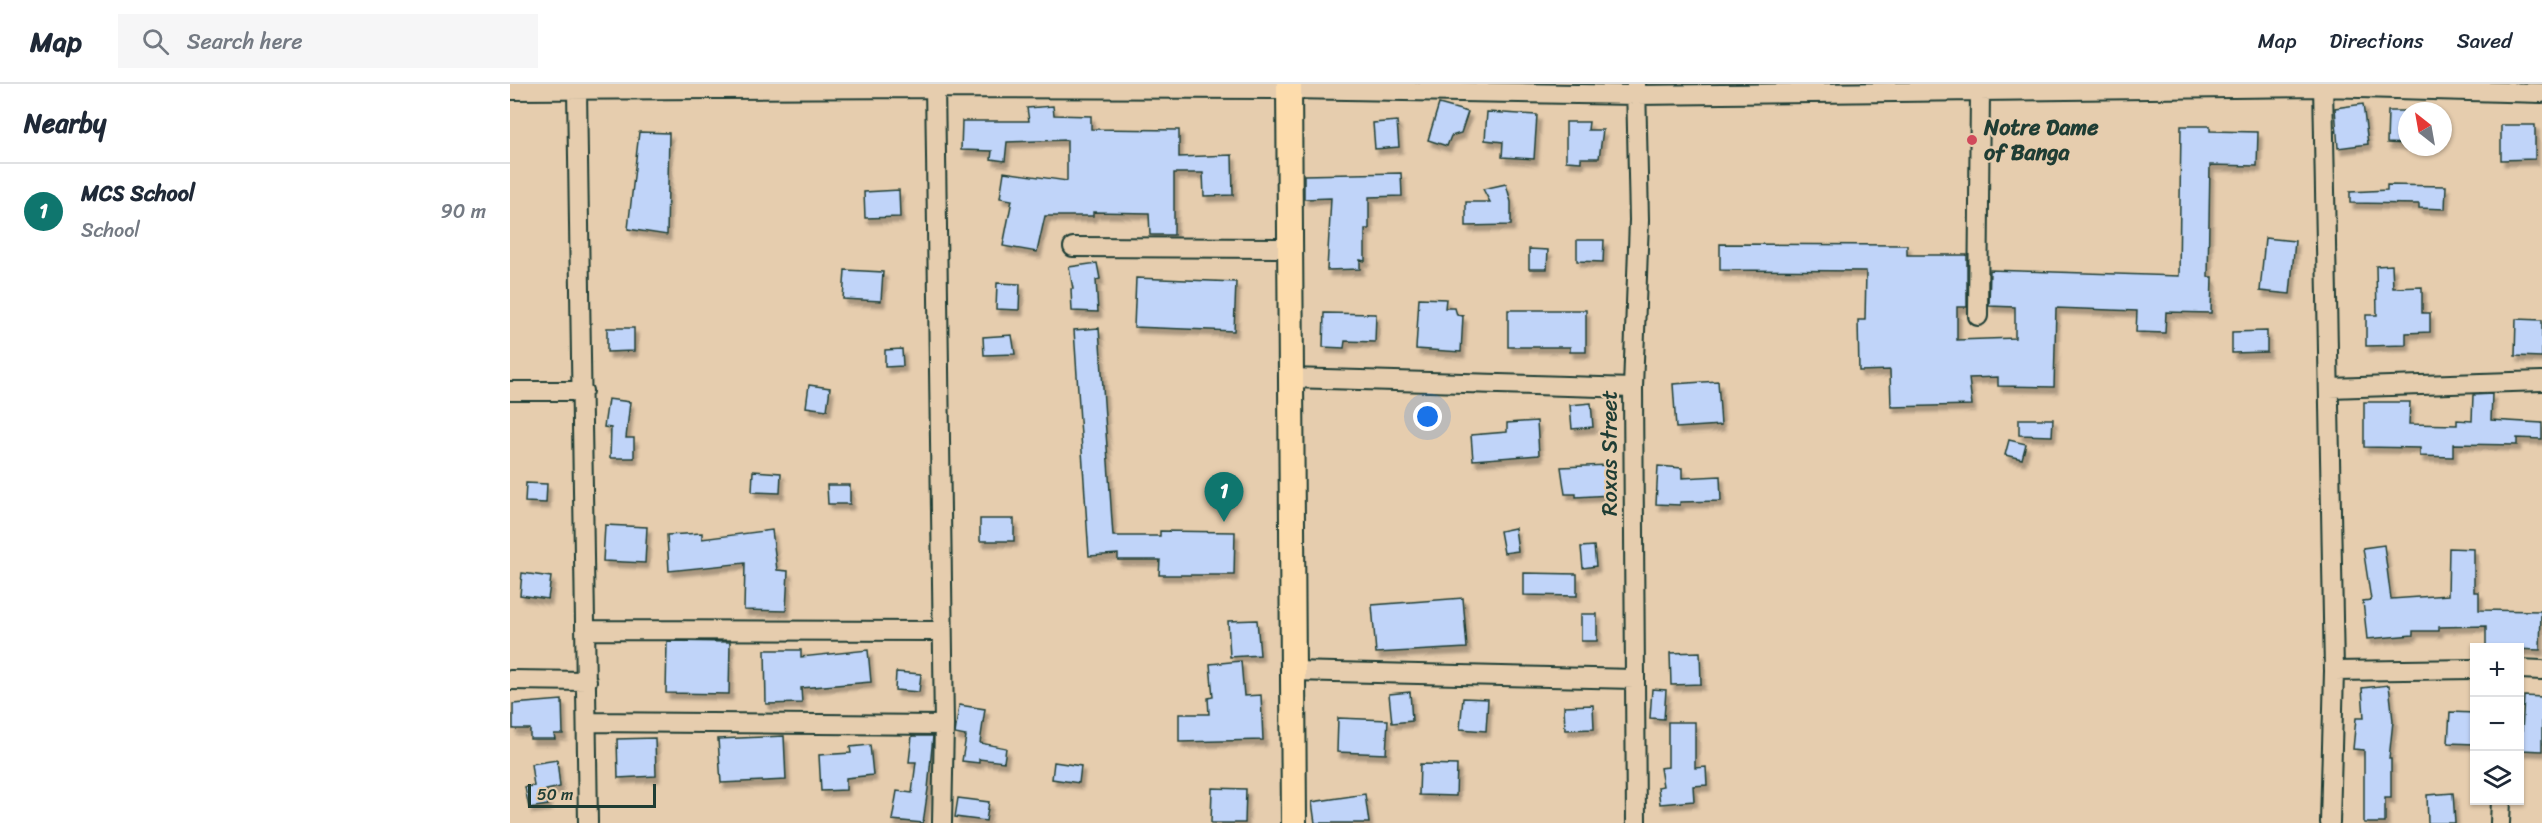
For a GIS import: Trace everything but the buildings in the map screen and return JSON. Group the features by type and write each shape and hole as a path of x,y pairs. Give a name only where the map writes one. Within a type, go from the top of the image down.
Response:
{"main road":[{"path":"1289,87 1294,823"}],"street":[{"path":"2323,85 2334,671 2330,823"},
{"path":"510,90 935,86 1977,89 2323,85 2542,93"},
{"path":"935,86 944,725 942,823"},
{"name":"Roxas Street","path":"1636,89 1639,220 1633,388 1636,823"},
{"path":"1977,89 1978,316"},
{"path":"577,90 588,823"},
{"path":"1074,247 1290,248"},
{"path":"1292,378 1633,388"},
{"path":"2330,388 2542,381"},
{"path":"510,391 583,391"},
{"path":"586,630 942,631"},
{"path":"2334,671 2470,669"},
{"path":"2524,669 2542,670"},
{"path":"1293,671 1634,679"},
{"path":"510,680 587,681"},
{"path":"587,722 944,725"},
{"path":"2500,823 2501,805"}],"place":[{"name":"Notre Dame of Banga","path":"1972,140"},
{"name":"MCS School","path":"1224,522"}]}
